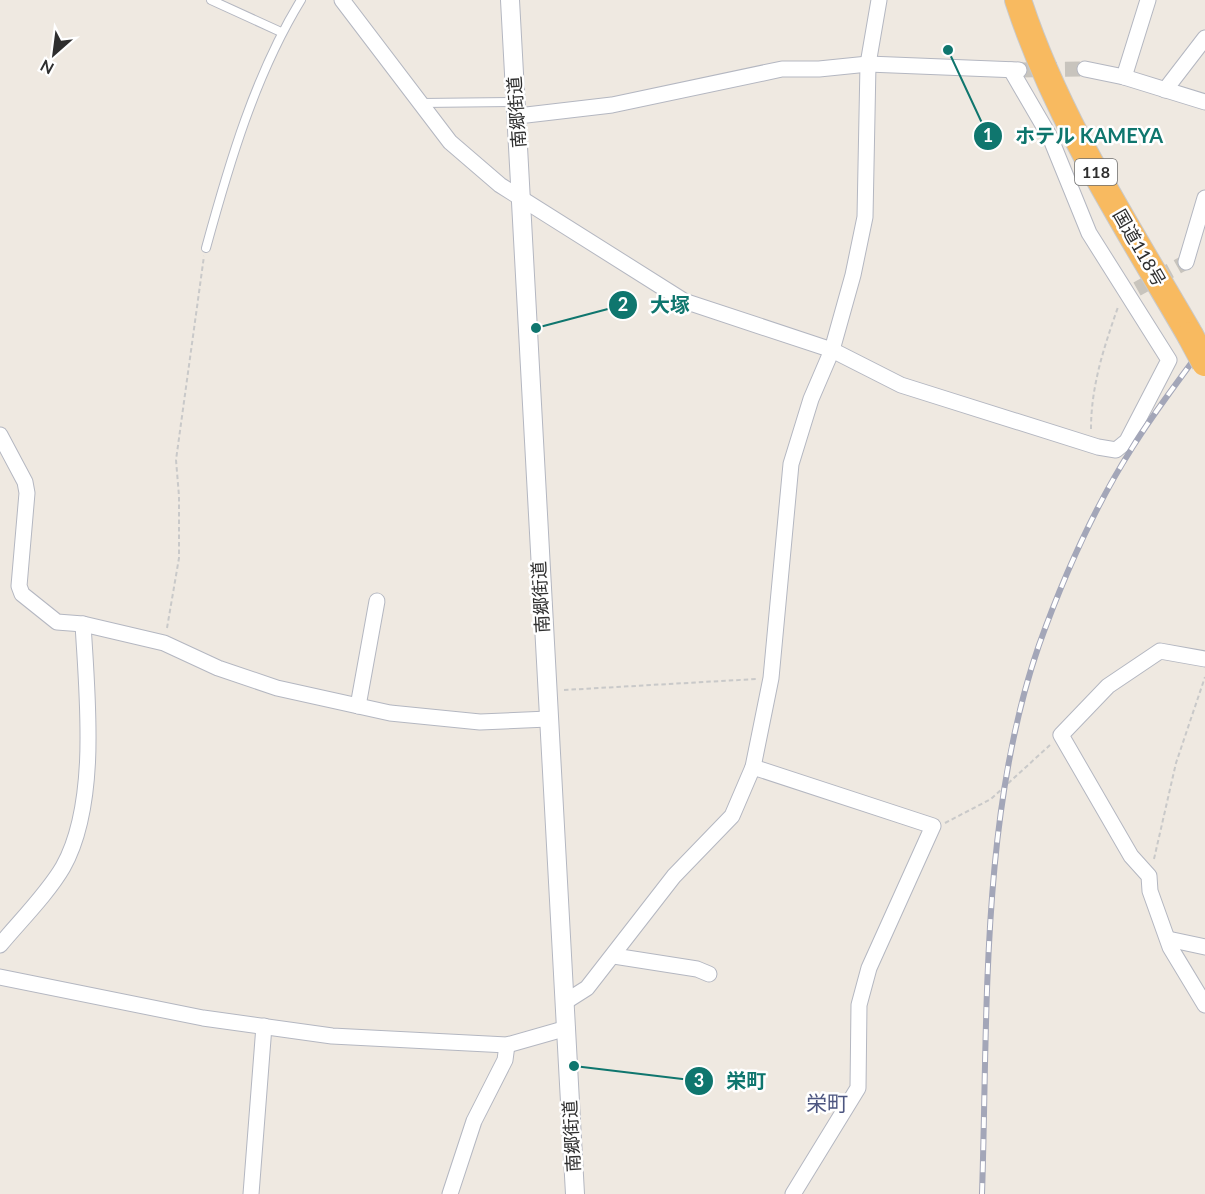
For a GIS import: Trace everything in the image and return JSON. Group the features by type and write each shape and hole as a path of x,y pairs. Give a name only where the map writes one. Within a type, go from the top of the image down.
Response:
{"highway":[{"name":"国道118号","path":"1018,0 1041,63 1076,138 1199,330"},
{"name":"国道118号","path":"1035,0 1059,64 1088,127 1199,330 1205,363"}],"street":[{"path":"342,0 450,142 470,161 500,185 522,196 598,248 684,301 832,350 901,385 1116,450 1127,441 1169,360 1130,289 1089,233 1050,137 1015,70 868,64 819,69 782,69 612,105 517,109"},
{"name":"南郷街道","path":"510,0 575,1194"},
{"path":"565,1002 587,988 674,876 732,816 753,767 771,678 791,464 811,399 832,350 853,275 865,217 868,64 879,0"},
{"path":"1124,78 1148,0"},
{"path":"1165,90 1205,38"},
{"path":"1085,69 1205,102"},
{"path":"1186,262 1205,198"},
{"path":"0,435 25,482 27,493 18,578 22,594 57,622 83,624 164,643 218,668 277,688 390,713 480,722 548,719"},
{"path":"358,706 377,601"},
{"path":"0,945 63,867 76,836 86,780 88,708 83,624"},
{"path":"1205,659 1160,651 1108,686 1061,735 1131,856 1149,876 1150,891 1168,939 1205,1005"},
{"path":"753,767 933,826 869,968 859,1005 858,1088 793,1194"},
{"path":"1168,939 1205,947"},
{"path":"614,956 697,969 709,974"},
{"path":"0,977 203,1018 332,1036 507,1045 567,1028"},
{"path":"251,1194 264,1026"},
{"path":"450,1194 474,1121 505,1060 507,1045"}],"lane":[{"path":"211,0 281,32"},
{"path":"206,248 242,130 281,32 301,0"},
{"path":"421,104 517,109"}],"path":[{"path":"164,643 179,558 179,496 176,460 206,248"},
{"path":"1090,444 1091,403 1101,355 1130,289"},
{"path":"1149,876 1160,840 1176,763 1205,677"},
{"path":"546,691 771,678"},
{"path":"933,826 954,821 991,799 1061,735"}],"tunnel":[{"path":"1019,70 1085,69"},
{"path":"1137,289 1186,262"}],"railway":[{"path":"982,1194 991,916 1006,777 1020,710 1048,620 1092,519 1140,435 1205,344"}],"place":[{"name":"ホテル KAMEYA","path":"948,50"},
{"name":"大塚","path":"536,328"},
{"name":"栄町","path":"574,1066"}],"district":[{"name":"栄町","path":"827,1104"}]}
